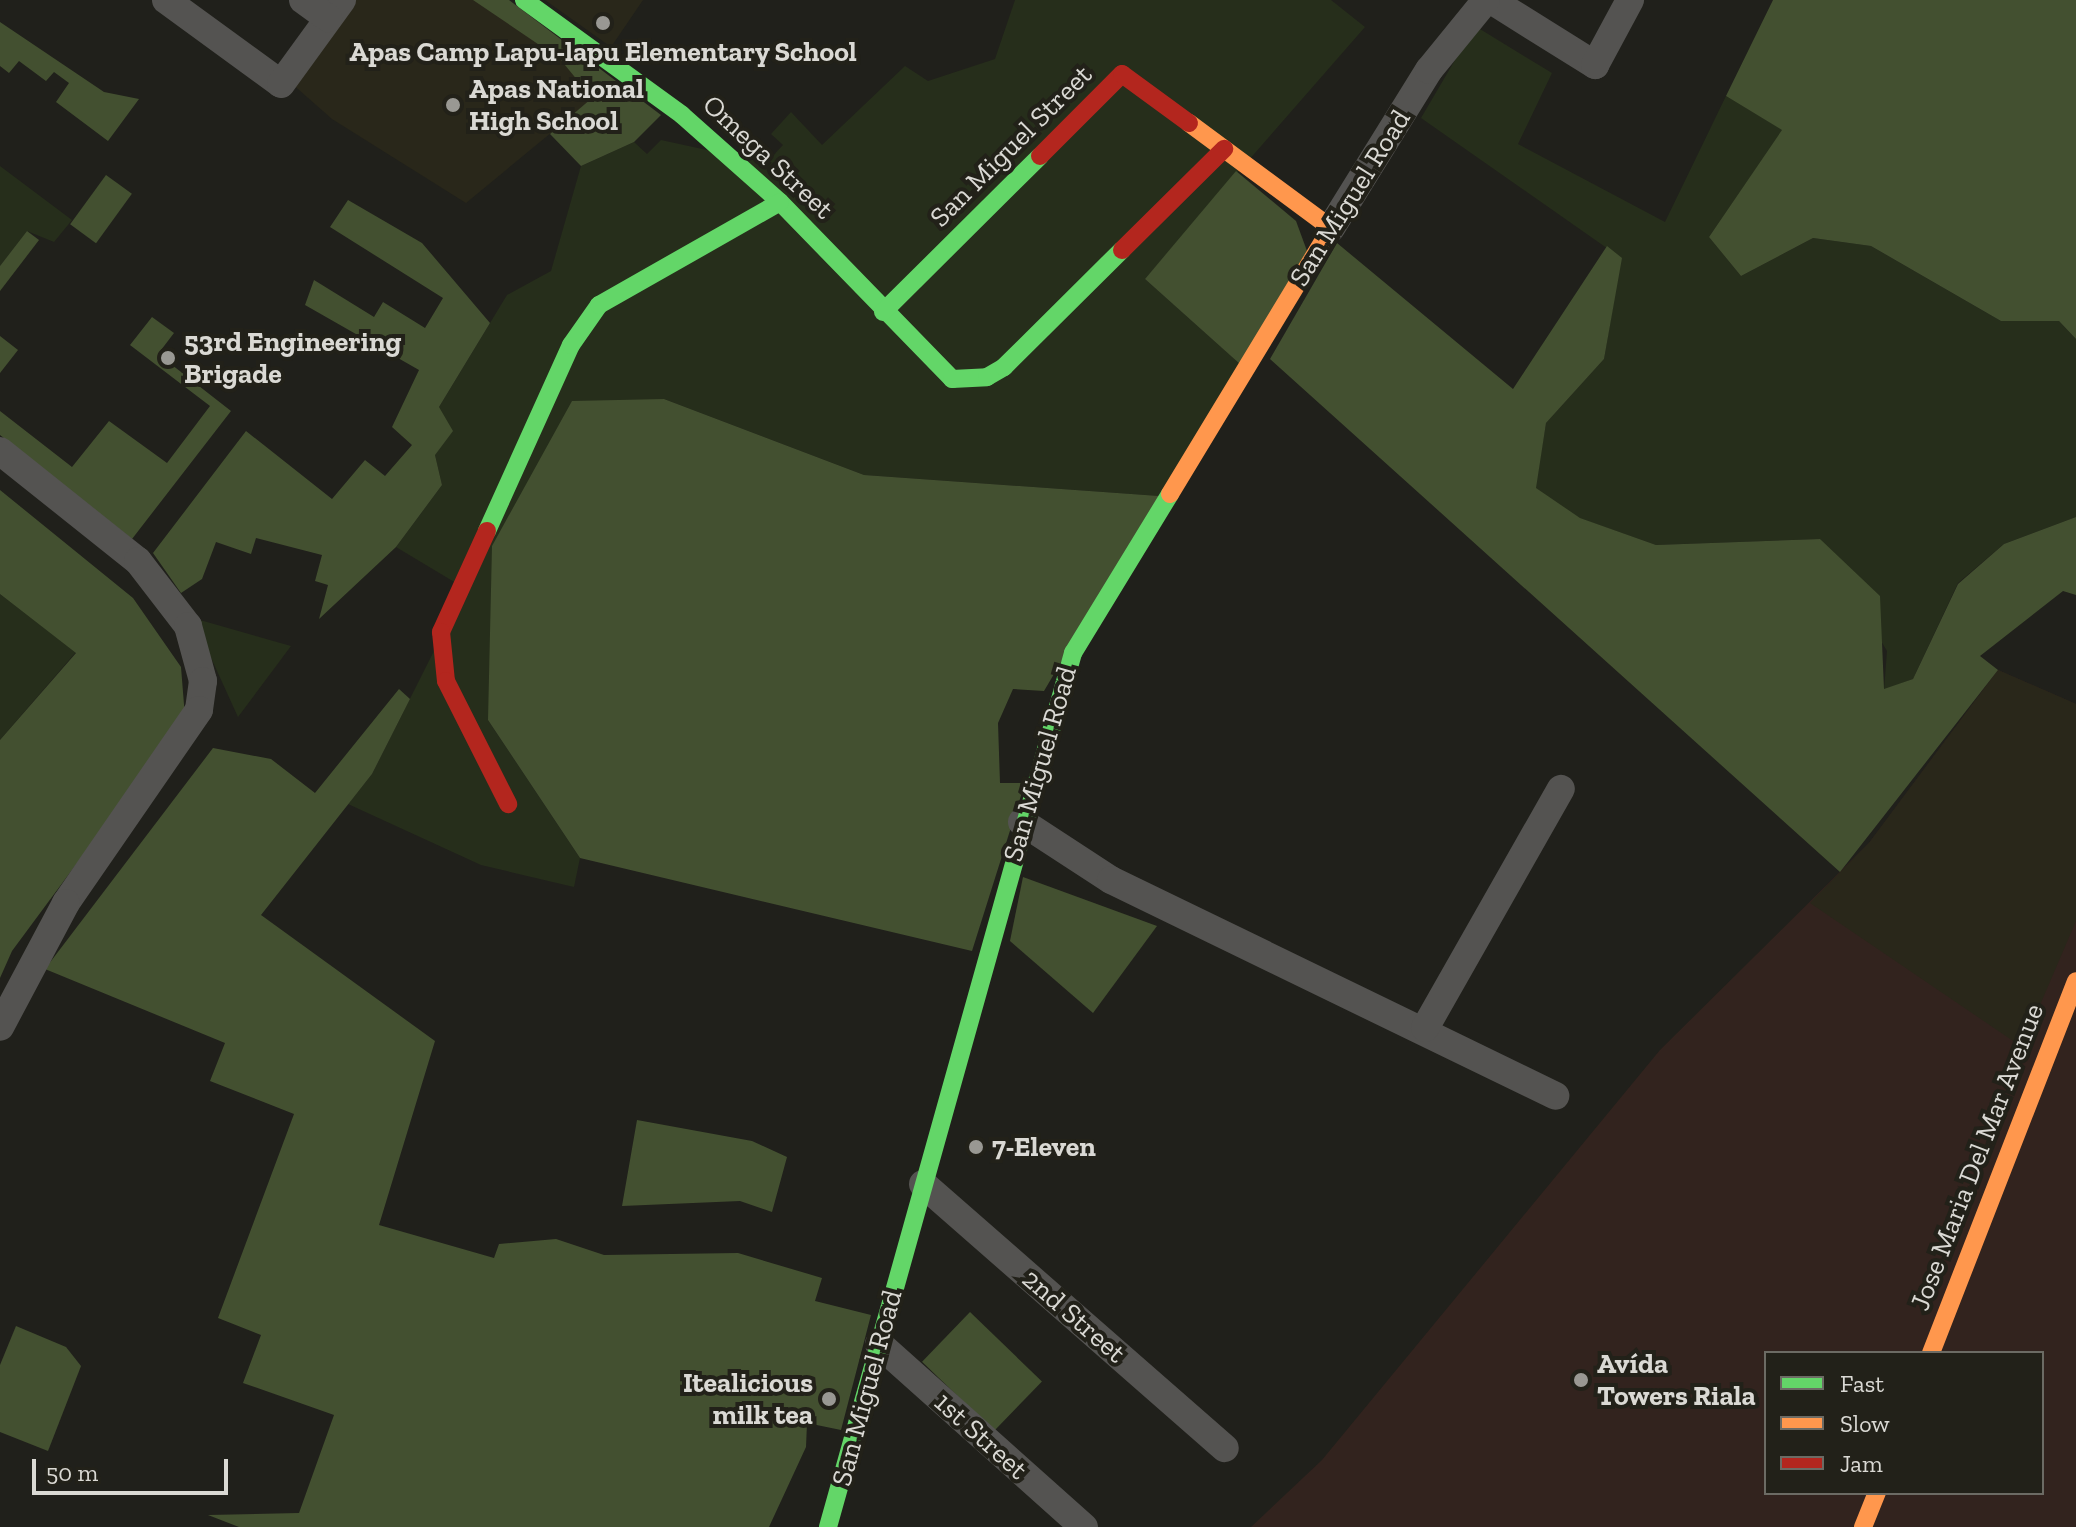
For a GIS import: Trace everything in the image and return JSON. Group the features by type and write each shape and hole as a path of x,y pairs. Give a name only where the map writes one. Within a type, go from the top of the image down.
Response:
{"street":[{"path":"166,0 281,84 335,9 303,0"},
{"name":"Omega Street","path":"524,0 682,115 780,202 883,312 952,379 987,377 1004,367 1224,149"},
{"path":"1488,0 1595,65 1630,0"},
{"name":"San Miguel Road","path":"828,1527 1022,822 1073,653 1429,70 1488,0"},
{"name":"San Miguel Street","path":"883,312 1122,74 1331,228"},
{"path":"508,804 446,681 441,632 571,345 599,305 780,202"},
{"path":"0,451 138,561 180,616 199,652 199,710 66,903 0,1027"},
{"path":"1425,1028 1561,789"},
{"path":"1022,822 1111,880 1425,1028 1555,1096"},
{"name":"Jose Maria Del Mar Avenue","path":"1932,1351 2076,981"},
{"name":"2nd Street","path":"923,1184 1225,1448"},
{"name":"1st Street","path":"879,1344 1084,1527"},
{"path":"1863,1527 1876,1495"}],"shaded area":[{"name":"Apas National High School","path":"350,0 509,0 597,95 466,203 332,119 290,82"},
{"name":"Apas Camp Lapu-lapu Elementary School","path":"545,0 643,0 611,47"},
{"path":"1998,670 2076,704 2076,1527 1251,1527 1322,1460 1660,1050 1869,843"},
{"path":"1998,670 2076,704 2076,921 2022,1047 1810,903 1869,843"}],"green space":[{"path":"473,0 509,0 661,115 634,142 581,166 550,134 592,98 560,59"},
{"path":"1015,0 1331,0 1365,27 1145,279 1241,365 1159,496 864,475 664,399 488,720 580,858 574,887 481,865 348,804 372,774 433,653 456,583 396,547 442,485 435,455 439,407 507,295 551,271 581,166 634,142 647,154 661,140 766,163 783,145 771,134 791,112 822,145 905,66 928,81 995,59"},
{"path":"1773,0 2076,0 2076,339 2059,321 2001,321 1871,246 1813,238 1741,276 1709,237 1782,130 1726,96"},
{"path":"0,22 104,92 139,99 108,141 56,102 69,83 54,72 46,81 19,61 9,73 0,66"},
{"path":"1475,26 1552,73 1518,144 1665,222 1726,96 1783,130 1709,237 1741,276 1813,238 1871,246 2001,321 2059,321 2076,339 2076,517 2004,544 1958,583 1913,679 1884,690 1887,651 1820,539 1656,545 1579,518 1535,488 1546,423 1604,359 1621,258 1421,118"},
{"path":"0,166 72,220 54,242 27,231 0,266"},
{"path":"1236,171 1296,221 1307,251 1241,365 1145,279"},
{"path":"106,175 132,194 96,243 70,224"},
{"path":"348,200 422,243 490,323 439,407 453,431 435,455 442,485 396,547 319,619 328,585 315,581 322,555 256,538 251,554 216,542 202,579 181,593 153,553 246,431 332,499 365,460 385,476 412,445 392,427 419,370 305,305 314,280 374,317 383,302 425,328 443,298 330,227"},
{"path":"27,231 39,240 0,291 0,266"},
{"path":"1337,243 1513,389 1607,246 1622,258 1604,359 1546,423 1536,488 1580,518 1656,545 1820,539 1880,596 1884,689 1913,679 1958,584 2004,544 2076,517 2076,595 2063,591 1980,656 1998,670 1840,872 1270,359"},
{"path":"152,317 174,333 158,354 231,411 132,539 0,435 0,411 72,467 109,421 167,463 210,406 130,345"},
{"path":"0,336 18,350 0,373"},
{"path":"664,399 864,475 1159,496 1044,691 1013,689 998,723 1000,783 1025,783 972,951 580,858 488,720 492,546 572,401"},
{"path":"0,490 133,598 181,667 185,717 12,951 0,978 0,740 76,653 0,594"},
{"path":"0,594 76,652 0,740"},
{"path":"193,618 291,646 238,717"},
{"path":"399,689 410,699 372,774 261,915 435,1041 379,1225 494,1258 499,1244 556,1239 604,1255 738,1253 822,1278 815,1301 871,1315 841,1430 807,1423 806,1447 769,1527 239,1527 208,1515 299,1513 334,1415 243,1383 261,1335 218,1318 294,1114 210,1081 225,1043 45,969 213,748 271,759 315,793"},
{"path":"1023,877 1157,926 1093,1013 1010,941"},
{"path":"637,1120 752,1141 787,1157 772,1212 740,1201 622,1206"},
{"path":"970,1312 1042,1381 994,1431 922,1362"},
{"path":"16,1326 66,1347 81,1366 48,1451 0,1432 0,1365"}],"traffic: fast":[{"path":"524,0 682,115 780,202 952,379 987,377 1004,367 1122,250"},
{"path":"883,312 1040,156"},
{"path":"487,531 571,345 599,305 780,202"},
{"path":"828,1527 1073,653 1170,494"}],"traffic: slow":[{"path":"1170,494 1331,228 1189,123"},
{"path":"1932,1351 2076,981"},
{"path":"1863,1527 1876,1495"}],"traffic: jam":[{"path":"1040,156 1122,74 1189,123"},
{"path":"1122,250 1224,149"},
{"path":"487,531 441,632 446,681 508,804"}],"place":[{"name":"Apas Camp Lapu-lapu Elementary School","path":"603,23"},
{"name":"Apas National High School","path":"453,105"},
{"name":"53rd Engineering Brigade","path":"168,358"},
{"name":"7-Eleven","path":"976,1147"},
{"name":"Avída Towers Riala","path":"1581,1380"},
{"name":"Itealicious milk tea","path":"829,1399"}]}
